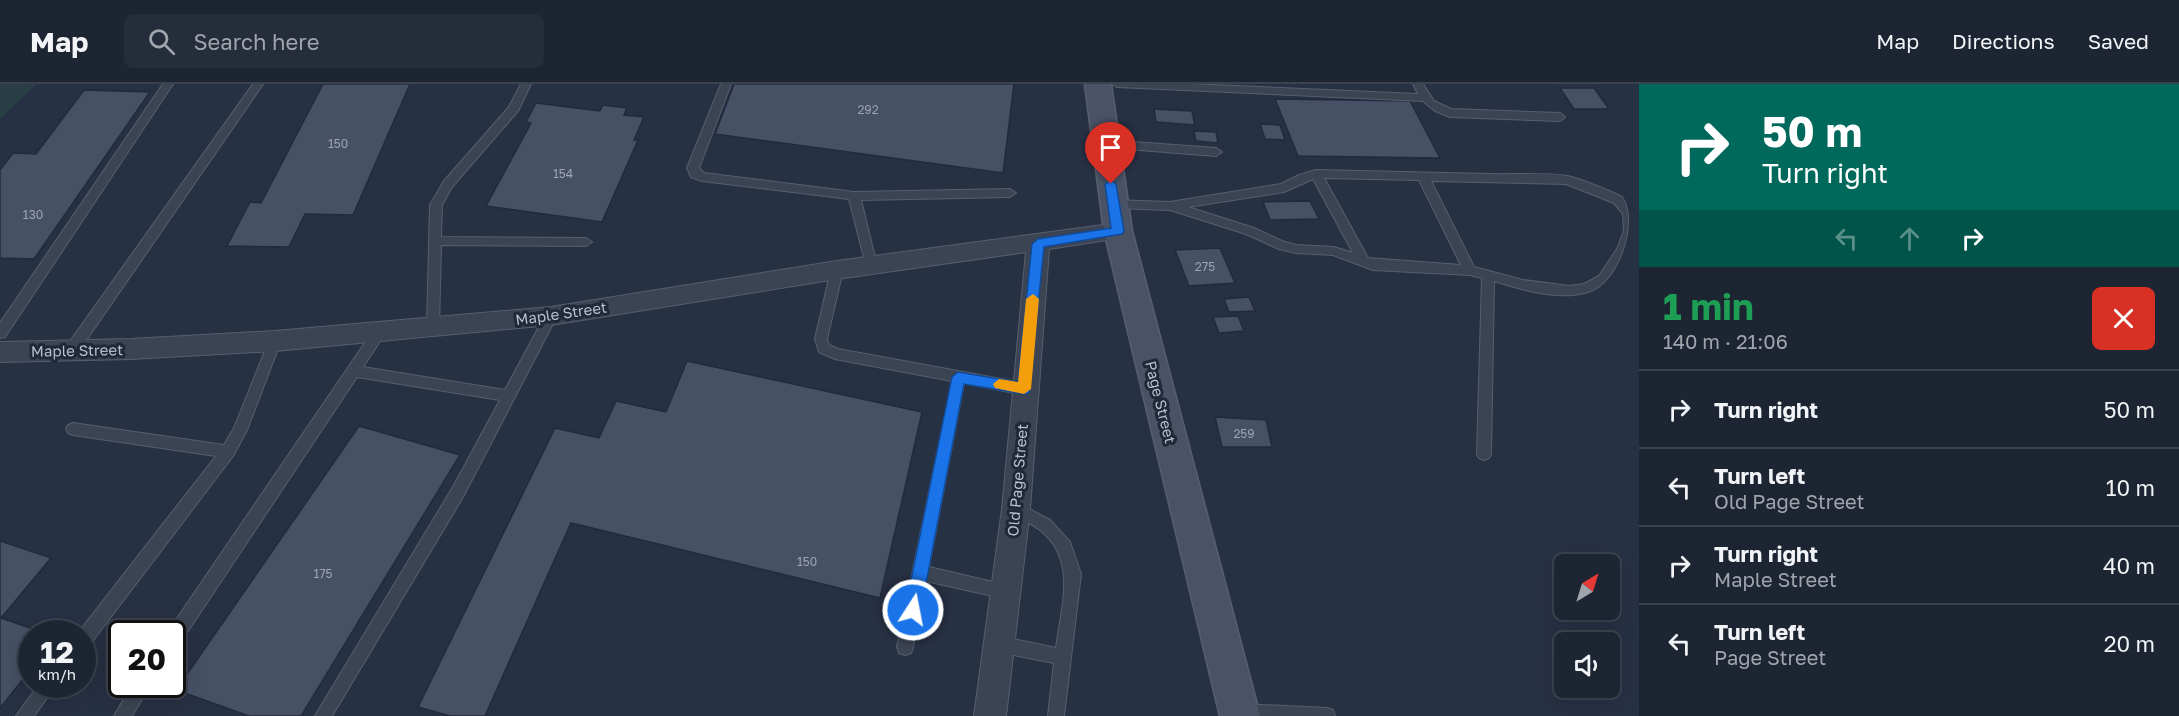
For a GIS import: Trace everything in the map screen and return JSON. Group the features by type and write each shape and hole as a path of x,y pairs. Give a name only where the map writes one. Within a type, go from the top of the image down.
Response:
{"main road":[{"name":"Page Street","path":"1098,84 1116,218 1239,714"}],"street":[{"name":"Maple Street","path":"0,352 71,351 275,341 551,316 837,270 1038,244 1116,218"},
{"name":"Old Page Street","path":"990,716 1016,509 1024,389 1038,244"}],"lane":[{"path":"0,333 168,84"},
{"path":"71,351 258,84"},
{"path":"433,328 436,205 440,194 509,116 526,84"},
{"path":"726,84 693,168 695,174 702,177 854,196 1010,193"},
{"path":"1117,84 1425,98"},
{"path":"1418,84 1433,108 1450,113 1560,117"},
{"path":"1105,144 1216,152"},
{"path":"1116,218 1170,207 1284,188 1316,174 1567,180 1618,200 1629,213 1630,231 1622,250 1603,279 1587,288 1569,291 1547,289 1470,270 1373,265 1334,251 1296,249 1279,245 1250,231 1170,207"},
{"path":"1316,174 1364,262"},
{"path":"1423,177 1470,270"},
{"path":"854,196 871,266"},
{"path":"435,241 586,242"},
{"path":"837,270 821,339 824,348 835,354 1024,389"},
{"path":"1484,454 1488,275"},
{"path":"323,716 458,492 551,316"},
{"path":"185,620 380,332"},
{"path":"96,623 228,452 240,430 275,341"},
{"path":"353,371 508,396"},
{"path":"905,647 958,377"},
{"path":"73,429 228,452"},
{"path":"1016,509 1044,525 1065,547 1073,574 1056,716"},
{"path":"920,572 1006,592"},
{"path":"999,644 1063,657"},
{"path":"24,716 38,698"},
{"path":"122,716 134,698"},
{"path":"1239,714 1327,716"}],"green space":[{"path":"0,84 36,84 0,119"}],"building":[{"path":"323,84 410,84 353,215 305,214 289,247 227,246 250,202 261,203"},
{"path":"734,84 1014,84 1003,173 715,134"},
{"path":"1560,88 1594,88 1609,109 1574,109"},
{"path":"84,90 150,92 34,259 0,258 0,170 13,153 36,154"},
{"path":"1275,99 1410,101 1440,158 1298,156"},
{"path":"536,103 600,111 603,105 627,108 624,115 644,117 634,140 638,140 602,222 486,206 531,123 526,122"},
{"path":"1154,109 1192,111 1195,125 1156,122"},
{"path":"1260,124 1280,125 1285,140 1265,139"},
{"path":"1194,131 1216,132 1218,143 1196,141"},
{"path":"1310,201 1319,219 1270,220 1263,202"},
{"path":"1220,248 1235,283 1189,286 1175,250"},
{"path":"1249,297 1255,311 1229,312 1224,299"},
{"path":"1238,316 1244,331 1219,333 1213,317"},
{"path":"687,361 922,412 880,598 571,523 485,716 450,716 418,707 555,428 599,438 616,401 666,412"},
{"path":"1215,417 1266,420 1272,447 1222,447"},
{"path":"359,426 460,455 301,716 249,716 186,694 186,676"},
{"path":"0,541 51,558 1,618 18,624 18,686 0,708"}],"slow traffic":[{"path":"999,384 1024,389 1033,299"}],"route":[{"path":"913,610 958,377 1024,389 1038,244 1118,231 1111,184"}]}
